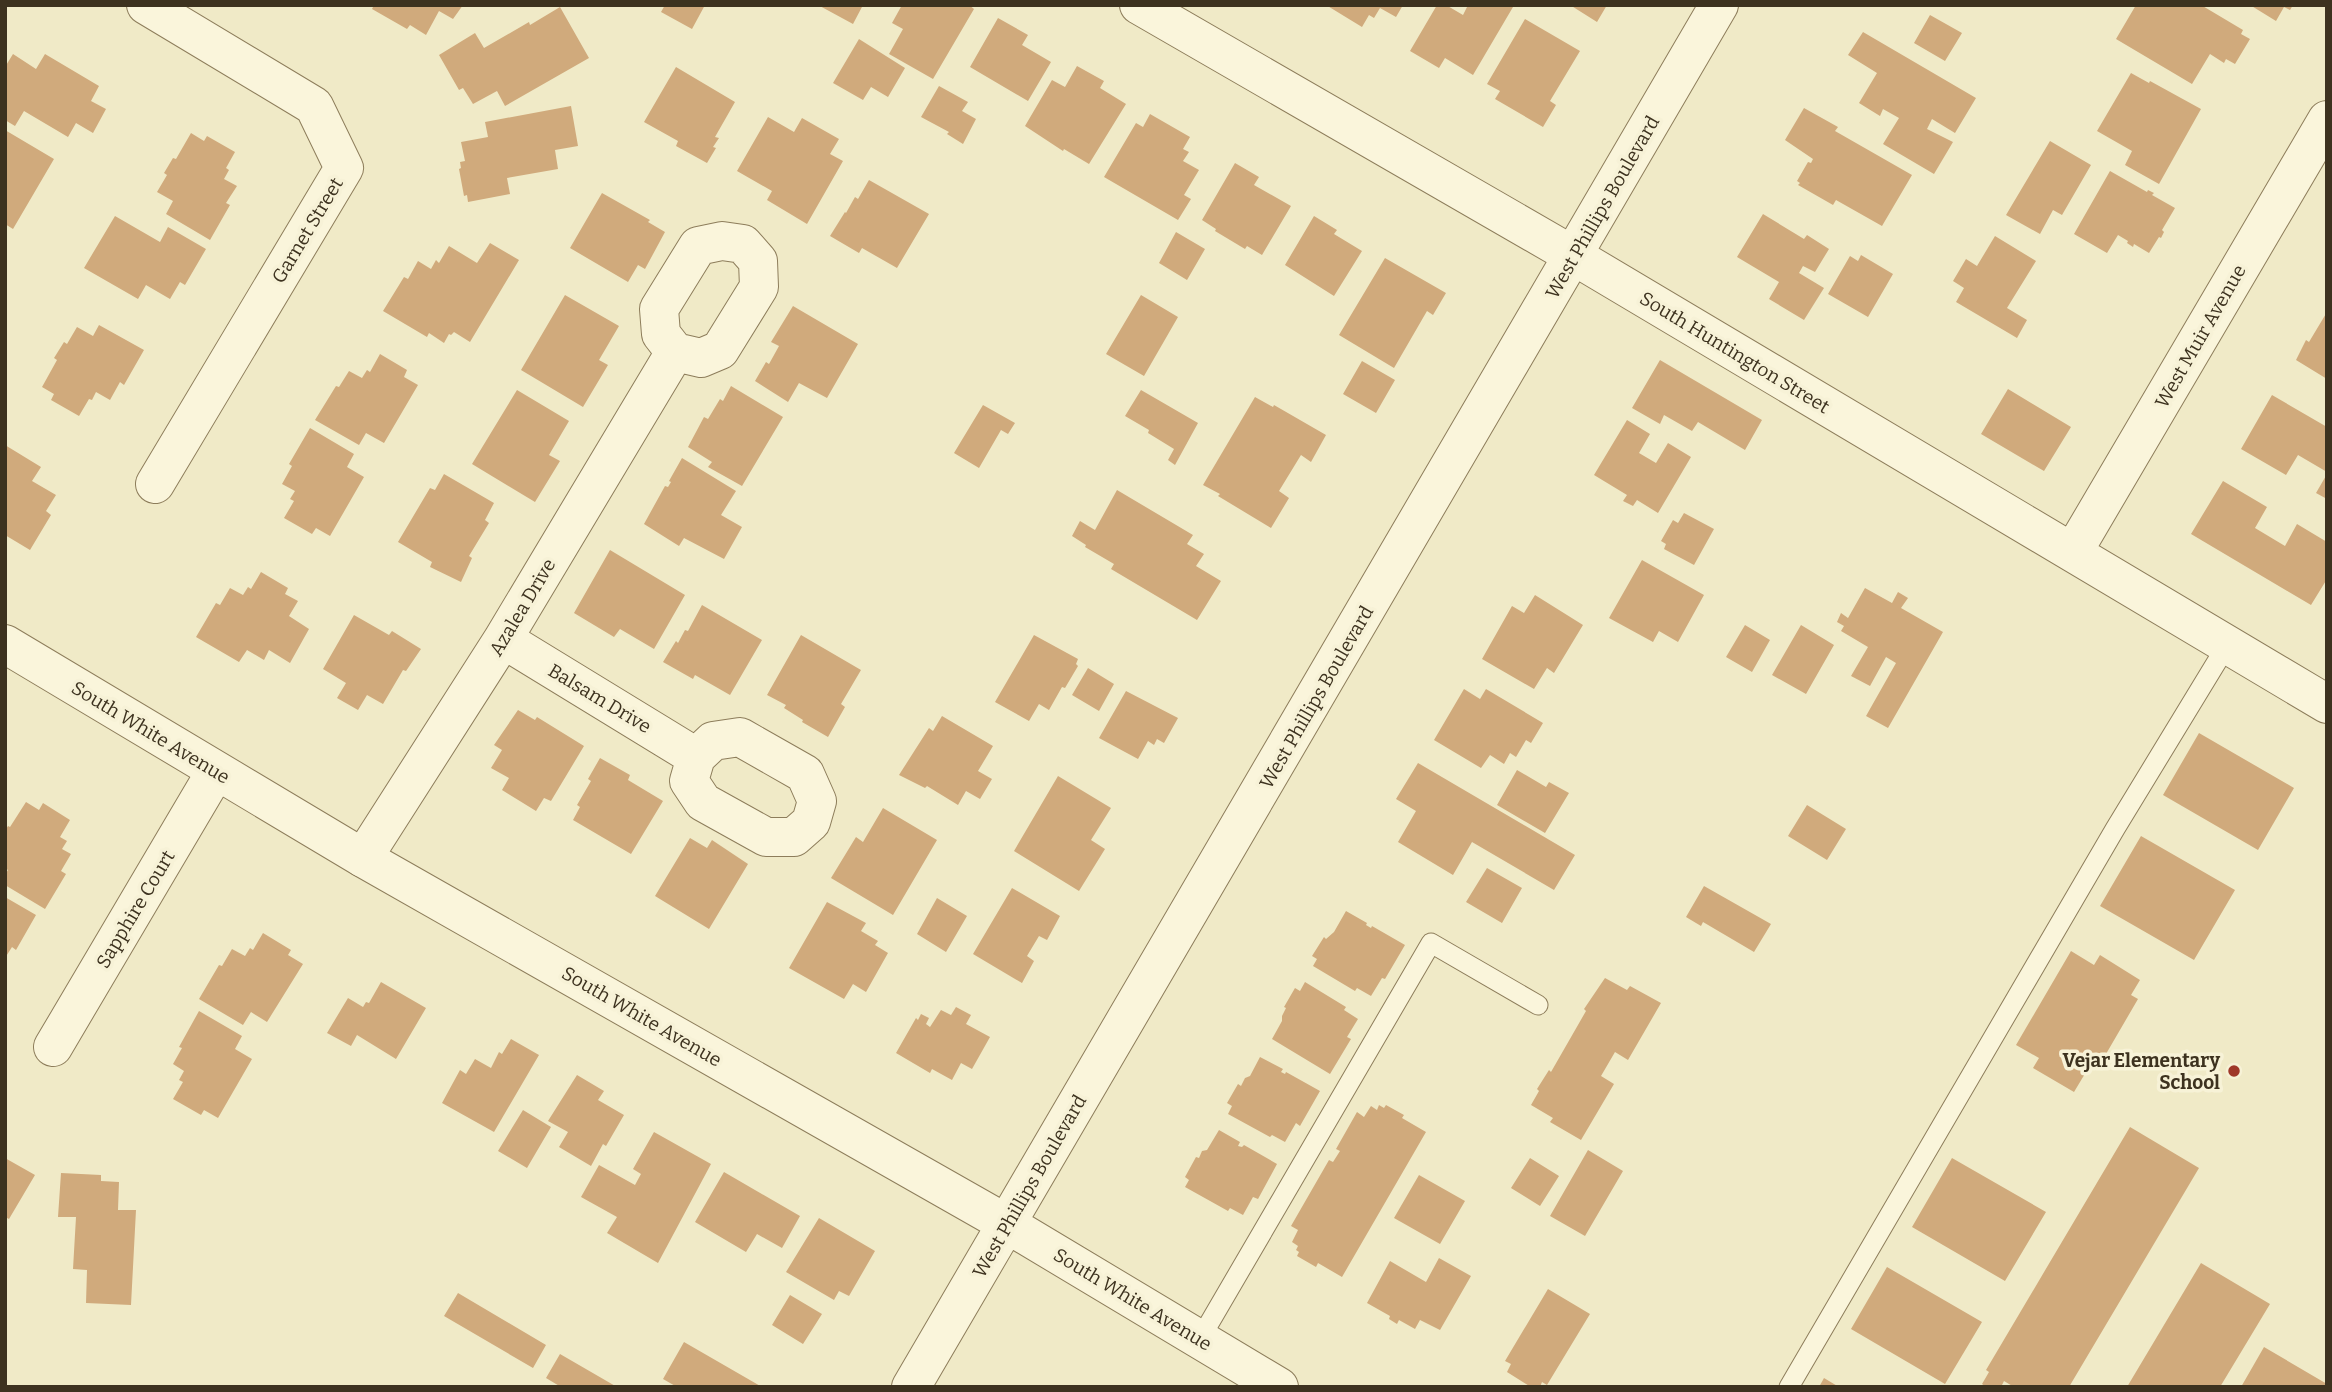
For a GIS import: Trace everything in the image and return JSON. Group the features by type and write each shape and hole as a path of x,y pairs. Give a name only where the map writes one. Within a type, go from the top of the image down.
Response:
{"street":[{"name":"Garnet Street","path":"146,5 314,106 344,168 155,484"},
{"name":"South Huntington Street","path":"1139,5 1574,256 2327,704"},
{"name":"West Phillips Boulevard","path":"911,1387 1719,5"},
{"name":"West Muir Avenue","path":"2073,552 2327,120"},
{"name":"Azalea Drive","path":"363,858 503,639 675,352"},
{"name":"Balsam Drive","path":"503,639 696,757"},
{"name":"South White Avenue","path":"5,644 363,858 1007,1224 1279,1387"},
{"name":"Sapphire Court","path":"53,1047 216,771"}],"lane":[{"path":"1789,1387 2115,829 2227,645"},
{"path":"1200,1339 1431,943 1538,1005"}],"building":[{"path":"374,5 463,5 453,19 439,11 426,35 410,25 407,29 372,9"},
{"path":"665,5 705,5 692,29 661,12"},
{"path":"818,5 863,5 853,24"},
{"path":"902,5 969,5 974,9 933,79 889,54 903,29 892,23"},
{"path":"1326,5 1403,5 1396,17 1380,8 1374,18 1369,15 1362,27"},
{"path":"1437,5 1446,5 1463,15 1468,5 1513,7 1473,75 1445,58 1439,68 1410,51"},
{"path":"1570,5 1607,5 1597,22"},
{"path":"2136,5 2201,5 2243,30 2241,34 2250,39 2235,64 2226,59 2224,63 2210,54 2192,84 2116,39"},
{"path":"2250,5 2293,5 2290,10 2284,7 2276,21"},
{"path":"560,7 589,58 505,106 497,91 473,104 463,88 459,90 439,55 475,33 484,48"},
{"path":"1930,15 1962,33 1945,61 1914,43"},
{"path":"998,18 1028,35 1022,45 1051,62 1028,101 970,67"},
{"path":"1525,19 1580,51 1550,101 1556,105 1543,127 1495,99 1500,91 1487,84"},
{"path":"1863,32 1976,98 1955,133 1932,119 1927,129 1953,142 1934,174 1883,144 1899,118 1883,109 1880,116 1859,103 1877,73 1848,55"},
{"path":"859,39 905,68 888,97 871,87 863,100 833,83"},
{"path":"13,54 36,69 45,54 99,86 91,101 106,109 93,133 76,123 68,137 24,111 15,126 5,120 5,67"},
{"path":"1077,66 1104,81 1100,88 1126,104 1089,164 1025,126 1052,80 1065,87"},
{"path":"676,67 735,102 715,137 719,138 713,147 716,148 707,163 676,146 678,141 644,122"},
{"path":"2131,73 2201,109 2159,184 2125,165 2132,151 2097,131"},
{"path":"939,86 968,102 962,111 976,119 963,144 947,134 949,132 921,117"},
{"path":"571,106 578,146 555,150 558,169 507,178 510,194 468,202 467,195 464,196 459,169 460,162 465,161 461,142 488,137 485,122"},
{"path":"1804,108 1838,127 1835,131 1912,175 1882,226 1836,200 1833,205 1798,185 1800,183 1797,181 1808,162 1811,163 1813,159 1785,140"},
{"path":"1150,114 1190,137 1183,149 1189,152 1183,161 1199,170 1184,195 1191,199 1178,220 1104,177 1136,123 1143,127"},
{"path":"768,117 794,132 802,118 839,139 830,154 843,161 807,224 767,200 772,191 737,171"},
{"path":"5,130 54,159 13,229 5,224"},
{"path":"191,133 204,141 207,136 235,152 226,168 229,170 224,179 237,186 226,203 230,205 210,240 166,214 173,201 157,192 167,175 164,173 173,158 176,159"},
{"path":"2050,141 2091,165 2062,215 2053,210 2040,234 2006,215"},
{"path":"1235,163 1259,177 1254,185 1291,206 1262,255 1247,246 1245,249 1202,220"},
{"path":"2110,171 2147,192 2148,190 2154,193 2152,195 2175,208 2162,230 2164,232 2161,238 2159,237 2149,253 2134,244 2133,247 2118,235 2107,253 2074,234"},
{"path":"869,180 929,214 897,268 862,248 859,253 830,236"},
{"path":"602,193 650,220 648,222 665,232 645,269 638,265 628,282 570,248"},
{"path":"1763,214 1804,239 1807,235 1829,249 1815,272 1803,266 1799,273 1824,288 1804,320 1769,299 1779,282 1737,257"},
{"path":"115,216 160,242 168,227 206,249 185,285 180,282 170,299 146,285 138,299 84,268"},
{"path":"1314,216 1337,230 1334,234 1362,251 1334,296 1285,265"},
{"path":"1176,232 1205,249 1187,280 1159,263"},
{"path":"1995,236 2036,261 2007,308 2027,320 2017,338 1956,302 1964,288 1953,281 1966,259 1977,266"},
{"path":"490,243 519,260 470,342 454,332 449,334 444,343 429,333 427,337 383,311 404,277 408,279 418,261 431,269 436,260 439,263 449,246 477,263"},
{"path":"1861,255 1893,274 1868,317 1828,294 1850,256 1858,261"},
{"path":"1385,258 1446,293 1433,315 1427,311 1394,368 1339,335"},
{"path":"565,295 619,326 599,360 608,365 583,407 521,370"},
{"path":"1141,295 1178,317 1144,376 1106,354"},
{"path":"793,306 858,344 827,398 799,383 788,402 755,381 779,346 771,342"},
{"path":"2327,312 2327,379 2296,360 2306,340 2309,342"},
{"path":"99,325 144,350 124,385 120,382 110,400 96,392 79,416 51,400 54,394 42,387 57,360 54,358 77,327 93,336"},
{"path":"380,354 407,370 404,377 418,385 384,443 366,433 359,445 315,420 336,386 339,387 349,371 362,378 367,370 370,372"},
{"path":"1660,360 1762,420 1745,450 1698,422 1692,431 1664,415 1660,424 1632,408"},
{"path":"1362,361 1395,380 1376,413 1343,394"},
{"path":"731,386 783,417 742,486 708,467 712,462 688,447 704,417 708,419"},
{"path":"2008,389 2071,427 2044,471 1981,434"},
{"path":"517,390 569,421 549,455 560,461 535,502 472,464"},
{"path":"1141,390 1198,423 1175,465 1168,460 1174,449 1125,416"},
{"path":"2272,395 2327,427 2327,472 2298,455 2286,475 2241,449"},
{"path":"1255,397 1326,435 1311,462 1301,455 1279,491 1289,498 1271,528 1203,485"},
{"path":"983,405 1015,423 1008,434 1001,430 979,468 954,453"},
{"path":"1627,420 1650,434 1639,453 1656,463 1668,443 1691,457 1658,513 1637,500 1633,506 1623,501 1627,495 1594,475"},
{"path":"310,428 354,454 347,467 364,477 330,536 316,528 312,534 284,518 294,501 290,499 295,491 282,484 292,466 289,464"},
{"path":"5,445 41,467 32,481 56,495 46,511 51,515 30,550 5,535"},
{"path":"682,458 736,491 721,515 742,527 724,559 684,538 679,546 644,524 665,486 668,487 671,482 669,481"},
{"path":"444,474 494,503 485,520 489,523 469,556 472,558 461,582 430,567 432,562 398,542 430,488 435,490"},
{"path":"2327,474 2327,499 2316,493"},
{"path":"2223,481 2267,507 2255,528 2285,546 2297,524 2327,542 2327,579 2311,605 2191,534"},
{"path":"1117,490 1193,535 1187,544 1204,554 1196,566 1221,581 1197,620 1111,569 1114,564 1072,536 1080,521 1095,530"},
{"path":"1684,513 1714,529 1694,565 1664,549 1666,544 1661,541 1673,520 1678,523"},
{"path":"610,550 685,595 654,649 620,629 614,637 574,613"},
{"path":"1642,560 1704,595 1678,642 1659,631 1653,642 1609,618"},
{"path":"261,572 288,588 285,594 298,601 289,616 309,629 290,663 269,650 264,660 247,650 239,662 196,637 216,603 220,605 230,588 243,595 248,587 251,589"},
{"path":"1865,588 1892,603 1898,592 1908,598 1901,608 1943,632 1888,728 1866,716 1896,663 1886,657 1870,686 1851,676 1868,647 1841,631 1844,626 1837,622 1841,613 1848,618"},
{"path":"1535,595 1583,625 1554,673 1547,668 1534,689 1482,659 1512,606 1524,613"},
{"path":"702,605 762,640 730,695 695,675 693,679 663,662 676,641 678,643 685,630 688,631"},
{"path":"354,615 389,635 392,631 421,649 406,671 403,670 383,704 367,695 358,710 337,698 346,683 323,669"},
{"path":"1745,625 1770,640 1752,672 1726,657"},
{"path":"1801,625 1834,645 1806,694 1772,675"},
{"path":"801,635 861,670 841,704 845,707 828,737 802,722 803,720 784,708 786,705 767,695"},
{"path":"1034,635 1078,659 1078,666 1049,710 1039,704 1029,721 995,702"},
{"path":"1088,668 1114,684 1099,711 1072,695"},
{"path":"1464,689 1480,699 1486,689 1543,723 1531,743 1526,740 1516,757 1510,753 1504,764 1490,755 1481,768 1434,740"},
{"path":"1126,691 1178,718 1164,743 1157,739 1154,745 1148,741 1138,759 1099,738"},
{"path":"518,710 535,720 537,717 584,746 551,801 544,798 536,811 502,790 509,778 491,768 502,750 494,745"},
{"path":"942,716 993,746 978,771 992,779 980,799 966,791 958,805 927,786 925,788 899,775 929,728 933,731"},
{"path":"2199,733 2294,788 2258,850 2163,795"},
{"path":"600,758 630,775 628,780 663,801 631,854 573,820 580,807 577,805 591,781 588,779"},
{"path":"1418,763 1575,855 1554,890 1472,842 1453,875 1398,842 1416,811 1396,799"},
{"path":"1517,770 1546,787 1549,782 1569,793 1545,833 1497,805"},
{"path":"1058,776 1111,808 1091,840 1105,849 1079,891 1014,851"},
{"path":"26,802 39,810 43,803 70,820 60,837 67,841 62,849 71,854 61,871 66,874 45,909 5,885 8,870 5,868 5,831"},
{"path":"1807,805 1846,829 1827,860 1788,836"},
{"path":"883,808 937,840 893,915 831,878 856,837 863,842"},
{"path":"2141,836 2235,890 2194,960 2100,906"},
{"path":"690,838 707,848 712,840 748,864 709,929 655,896"},
{"path":"1487,868 1522,888 1502,923 1466,902"},
{"path":"1704,886 1771,924 1754,952 1703,922 1701,926 1686,917"},
{"path":"1012,888 1060,916 1047,940 1039,936 1027,956 1034,961 1022,983 973,954"},
{"path":"5,897 36,915 16,950 12,947 5,958"},
{"path":"937,898 967,916 946,952 917,934"},
{"path":"827,902 866,923 861,931 878,941 875,945 888,953 866,992 853,984 844,999 789,968"},
{"path":"1346,911 1371,928 1372,926 1405,945 1385,979 1382,978 1371,996 1357,988 1355,991 1313,966 1317,959 1312,956 1324,937 1326,939 1334,932"},
{"path":"263,933 291,950 288,955 303,964 267,1022 251,1012 243,1025 199,999 232,949 245,956 250,948 253,950"},
{"path":"2071,951 2094,965 2100,955 2140,980 2131,995 2138,999 2099,1066 2092,1062 2074,1092 2033,1068 2039,1058 2016,1045"},
{"path":"1605,978 1627,990 1630,986 1661,1003 1628,1060 1615,1052 1601,1076 1614,1084 1581,1140 1550,1122 1553,1118 1531,1105 1539,1091 1537,1089 1549,1070 1551,1072 1586,1011 1584,1009"},
{"path":"381,982 426,1008 396,1059 357,1035 351,1046 327,1033 348,998 363,1007 366,1002 369,1003"},
{"path":"1305,982 1346,1007 1344,1010 1358,1019 1347,1037 1351,1039 1330,1074 1272,1039 1282,1021 1286,1008 1284,1007 1295,988 1300,991"},
{"path":"956,1007 971,1015 966,1024 990,1037 972,1069 961,1063 952,1080 932,1069 930,1073 896,1053 921,1014 929,1018 926,1024 930,1027 941,1010 951,1015"},
{"path":"199,1011 242,1036 235,1049 252,1059 218,1118 204,1110 201,1115 173,1099 183,1082 179,1080 184,1071 173,1064 182,1048 179,1047"},
{"path":"511,1039 539,1055 494,1132 442,1103 460,1070 466,1074 475,1059 491,1068 499,1052 502,1054"},
{"path":"1260,1057 1283,1069 1281,1072 1286,1072 1320,1091 1300,1126 1296,1123 1285,1142 1272,1135 1270,1137 1228,1114 1232,1106 1227,1103 1238,1084 1241,1086 1245,1078 1250,1076"},
{"path":"577,1075 604,1091 598,1100 624,1115 591,1166 559,1147 568,1132 548,1121"},
{"path":"1379,1105 1384,1108 1386,1105 1404,1115 1402,1118 1426,1132 1342,1277 1318,1263 1316,1267 1297,1256 1298,1246 1292,1242 1298,1230 1291,1226 1329,1160 1333,1162 1340,1151 1336,1149 1357,1112 1364,1117 1371,1106 1377,1110"},
{"path":"523,1110 551,1127 527,1168 498,1151"},
{"path":"2130,1127 2199,1168 2069,1387 2014,1387 2004,1381 2001,1387 1986,1387 1982,1384 1989,1372 1986,1370"},
{"path":"1219,1130 1240,1142 1238,1146 1244,1145 1277,1164 1258,1199 1253,1197 1243,1215 1230,1208 1228,1211 1185,1187 1189,1180 1185,1177 1196,1157 1199,1158 1202,1151 1207,1150"},
{"path":"654,1132 711,1164 658,1263 607,1233 617,1217 581,1197 599,1165 635,1185 641,1174 633,1169"},
{"path":"1588,1150 1623,1171 1585,1236 1550,1216"},
{"path":"5,1158 35,1175 9,1219 5,1217"},
{"path":"1530,1158 1559,1176 1540,1206 1511,1188"},
{"path":"1952,1158 2046,1212 2005,1281 1912,1227"},
{"path":"724,1172 800,1216 782,1248 757,1234 746,1252 695,1222"},
{"path":"61,1173 101,1175 101,1181 119,1182 118,1210 136,1210 131,1305 86,1303 87,1270 73,1269 76,1217 58,1217"},
{"path":"1419,1175 1465,1201 1440,1244 1394,1218"},
{"path":"819,1218 875,1251 849,1296 839,1291 834,1300 786,1272"},
{"path":"1439,1258 1471,1276 1440,1330 1420,1320 1415,1329 1399,1320 1397,1324 1389,1319 1390,1316 1367,1303 1390,1261 1426,1282"},
{"path":"2201,1263 2270,1304 2220,1387 2127,1387"},
{"path":"1887,1267 1982,1322 1945,1384 1851,1329"},
{"path":"1548,1289 1590,1314 1547,1385 1542,1382 1540,1387 1531,1387 1507,1372 1511,1364 1505,1361"},
{"path":"458,1293 546,1345 533,1368 444,1316"},
{"path":"790,1295 822,1314 803,1344 772,1325"},
{"path":"684,1342 762,1387 677,1387 663,1379"},
{"path":"2264,1347 2327,1384 2327,1387 2241,1387"},
{"path":"560,1354 617,1387 561,1387 546,1378"},
{"path":"1824,1378 1839,1387 1819,1387"}],"place":[{"name":"Vejar Elementary School","path":"2234,1071"}]}
